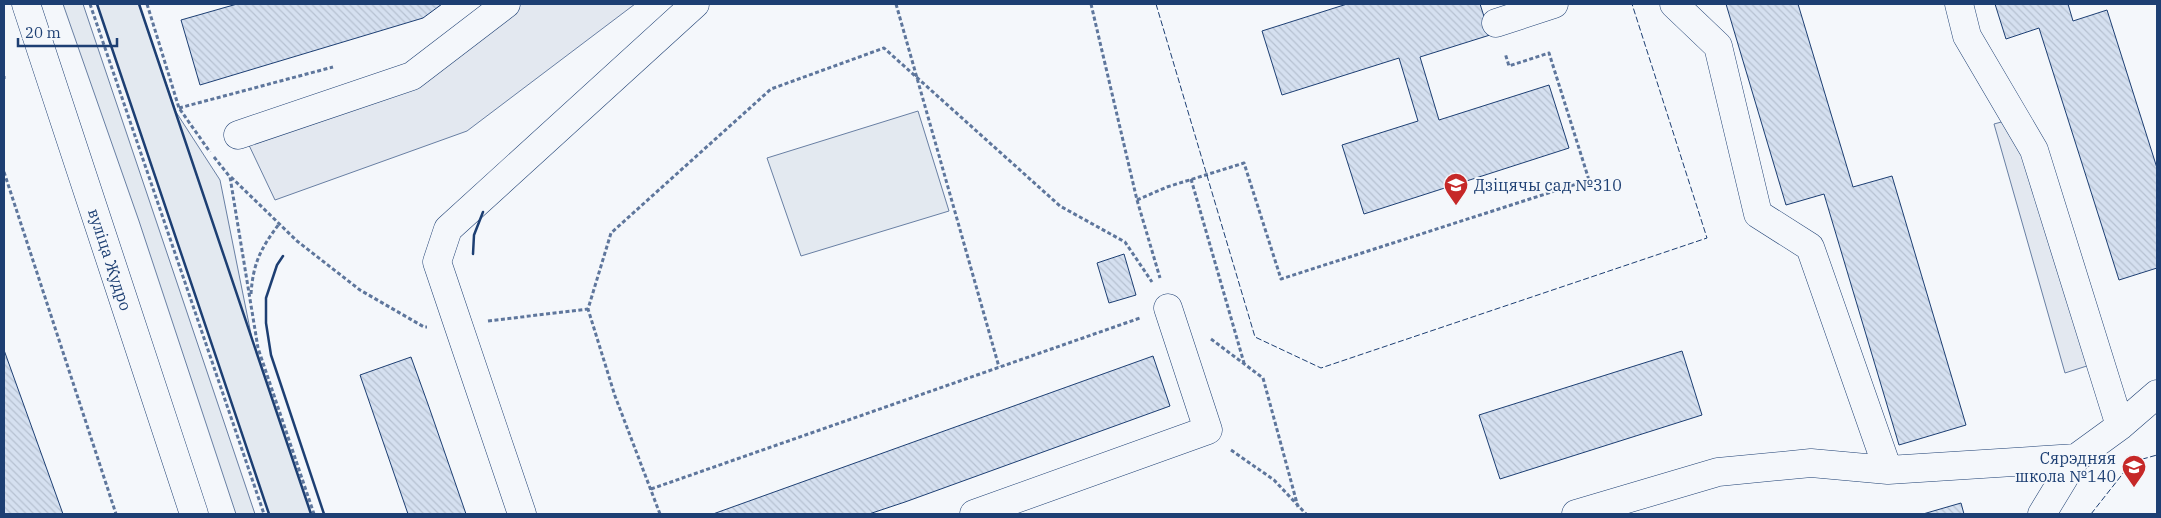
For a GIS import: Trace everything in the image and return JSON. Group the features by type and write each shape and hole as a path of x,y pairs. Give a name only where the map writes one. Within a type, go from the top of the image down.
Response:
{"main road":[{"name":"вуліца Жудро","path":"26,4 194,514"},
{"path":"238,135 412,76 506,4"},
{"path":"522,514 438,262 448,229 695,4"},
{"path":"1496,23 1554,4"},
{"path":"1674,4 1718,46 1758,214 1810,247 1888,470"},
{"path":"1959,4 1967,36 2034,150 2120,426"},
{"path":"974,514 1208,430 1168,308"},
{"path":"2042,514 2076,458 2120,426 2157,394"},
{"path":"1576,514 1718,472 1811,463 1888,470 2076,458"}],"path":[{"path":"90,4 264,514"},
{"path":"147,4 179,108 205,146 230,177 278,224 360,290 424,327 458,325 588,309"},
{"path":"896,4 999,367"},
{"path":"1091,4 1138,200 1168,308"},
{"path":"1138,200 1244,163 1281,279 1589,180 1549,53 1509,66 1496,23"},
{"path":"660,514 615,396 588,309 612,233 771,89 884,48 1060,206 1125,242 1168,308"},
{"path":"179,108 338,66"},
{"path":"4,172 116,514"},
{"path":"230,177 258,348 314,514"},
{"path":"1191,180 1244,363"},
{"path":"251,301 255,263 262,246 278,224"},
{"path":"650,489 1168,308"},
{"path":"1206,335 1263,378 1298,506"},
{"path":"1229,448 1274,480 1306,514"}],"shaded area":[{"path":"63,4 83,4 255,514 236,514 139,221"},
{"path":"97,4 139,4 176,112 220,180 252,339 311,514 269,514"},
{"path":"518,4 635,4 467,131 275,200 247,141 416,84"},
{"path":"918,111 949,211 801,256 767,158"},
{"path":"2023,116 2093,364 2065,373 1994,124"}],"building":[{"path":"237,4 442,4 423,18 200,85 181,20"},
{"path":"1347,4 1480,4 1490,35 1420,57 1439,120 1549,85 1569,148 1364,214 1342,145 1418,121 1399,58 1282,95 1262,31"},
{"path":"1726,4 1798,4 1853,187 1892,176 1966,425 1899,445 1824,194 1786,205"},
{"path":"1995,4 2068,4 2073,21 2107,10 2157,168 2157,268 2119,280 2039,28 2006,39"},
{"path":"1124,254 1136,295 1109,303 1097,263"},
{"path":"4,350 63,514 4,514"},
{"path":"1682,351 1702,415 1500,479 1479,415"},
{"path":"1153,356 1170,406 905,502 869,514 713,514"},
{"path":"411,357 466,514 408,514 360,375"},
{"path":"1961,503 1964,514 1923,514"}],"fence":[{"path":"1156,4 1255,337 1321,368 1707,238 1632,4"},
{"path":"2091,514 2132,462 2157,455"}],"wall":[{"path":"97,4 269,514"},
{"path":"139,4 311,514"},
{"path":"473,254 474,235 483,212"},
{"path":"283,256 277,265 266,298 266,323 271,355 324,514"}],"place":[{"name":"Дзіцячы сад №310","path":"1456,206"},
{"name":"Сярэдняя школа №140","path":"2134,488"}]}
